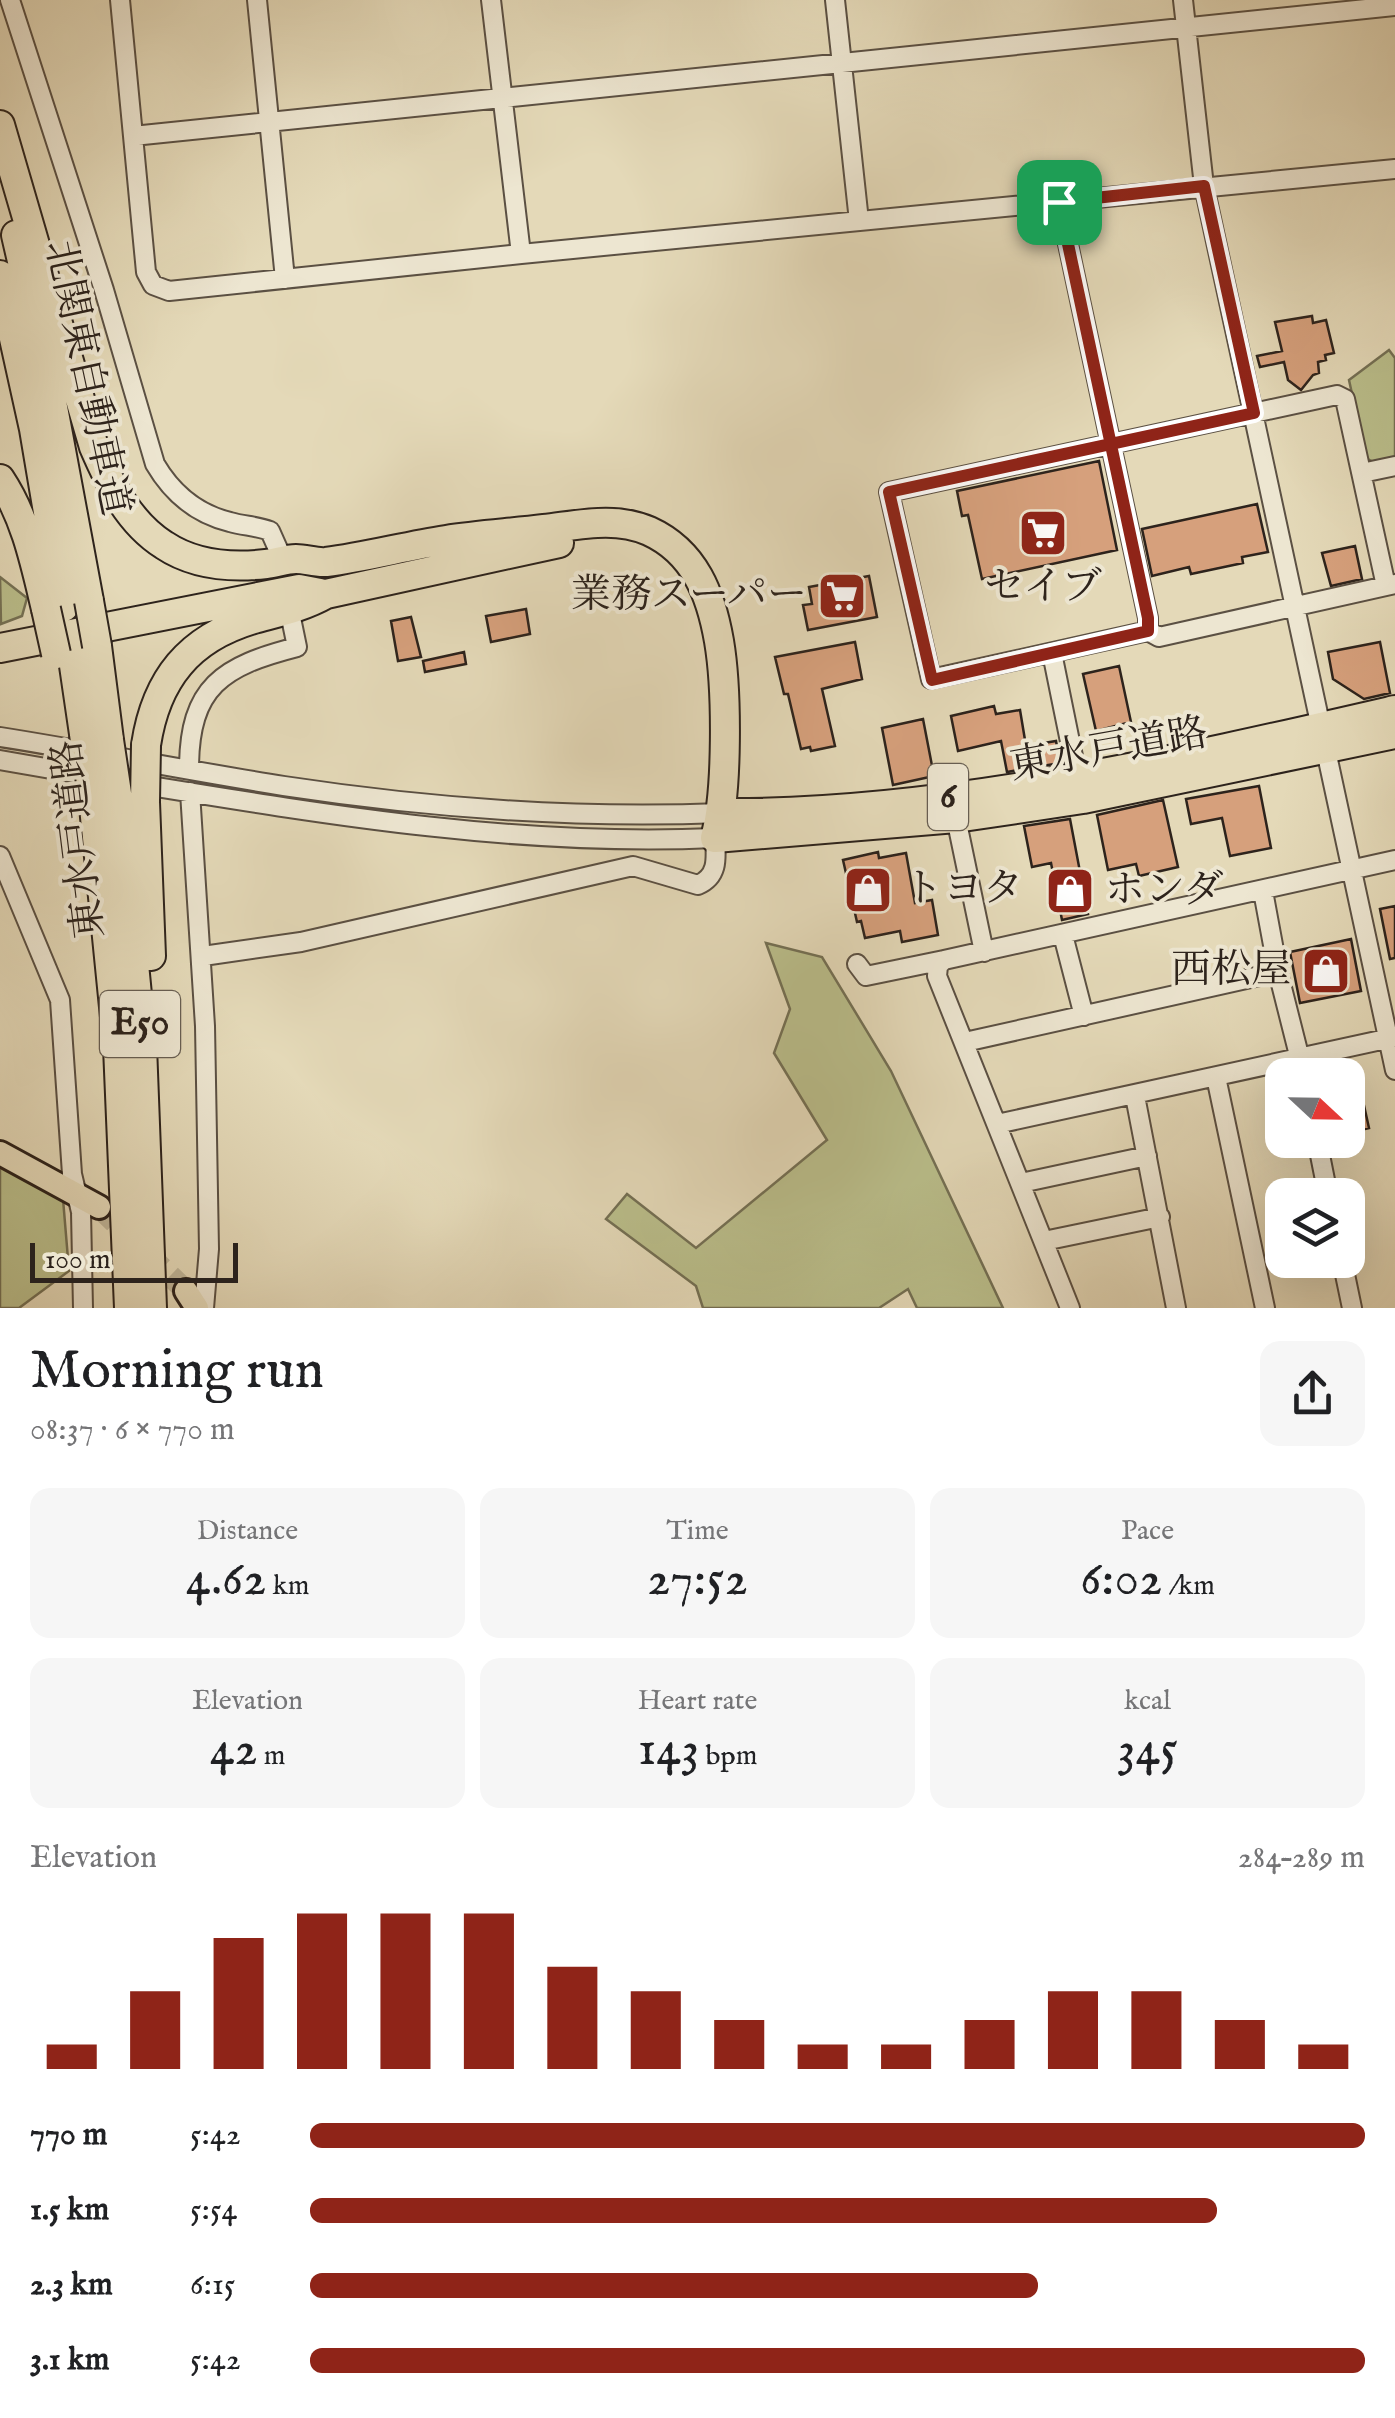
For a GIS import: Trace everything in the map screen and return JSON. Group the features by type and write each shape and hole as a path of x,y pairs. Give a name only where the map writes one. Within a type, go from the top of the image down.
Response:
{"highway":[{"path":"0,125 94,448 126,508 140,525 166,547 204,562 240,566 296,559 322,562 448,540 606,522 634,526 661,538 683,554 700,577 716,622 722,656 714,821"},
{"name":"北関東自動車道","path":"0,170 42,348 66,606"},
{"name":"北関東自動車道","path":"0,275 34,430 66,606"},
{"path":"0,479 66,606 88,736 109,798 154,1049 152,1308"},
{"path":"109,798 146,745 160,693 180,663 195,648 230,628 303,606 326,594 595,535 622,537 651,548 676,567 694,594 700,610 704,654 714,821"},
{"path":"0,635 297,577 322,562"},
{"path":"0,648 299,588 326,594"},
{"name":"東水戸道路","path":"66,606 88,736 109,798 110,950 128,1308"},
{"name":"東水戸道路","path":"714,821 956,818 1083,799 1324,738 1395,710"},
{"name":"東水戸道路","path":"714,821 883,804 1324,738 1395,734"}],"main road":[{"path":"0,1152 99,1206"}],"street":[{"path":"10,0 104,290 155,464 165,481 198,510 270,531 278,549"},
{"path":"120,0 146,272 153,285 168,292 1395,169"},
{"path":"257,0 285,279"},
{"path":"491,0 520,254"},
{"path":"835,0 859,221"},
{"path":"1183,0 1204,186 1392,1038 1395,1070"},
{"path":"133,136 1395,6"},
{"path":"1059,202 1148,631"},
{"path":"1337,395 1345,399 1391,585 1159,637 1148,631 932,680 889,492 1254,413 1337,395"},
{"path":"1362,473 1395,466"},
{"path":"189,769 191,726 202,699 234,668 297,647 291,618"},
{"path":"1052,654 1077,776"},
{"path":"0,737 362,796 522,812 714,821"},
{"path":"0,760 358,819 518,835 666,840 714,821"},
{"path":"190,792 203,956 209,1231 196,1302"},
{"path":"956,818 984,952"},
{"path":"203,956 300,942 633,866 698,886 713,874 716,866 714,821"},
{"path":"0,856 60,1000 72,1174 81,1212 84,1308"},
{"path":"857,964 866,976 1395,860"},
{"path":"1263,891 1300,1058"},
{"path":"1064,935 1084,1016"},
{"path":"944,960 938,966 937,976 1070,1308"},
{"path":"965,1042 1278,972"},
{"path":"1328,1058 1392,1038"},
{"path":"997,1124 1265,1071"},
{"path":"1216,1078 1265,1308"},
{"path":"1135,1096 1176,1308"},
{"path":"1021,1184 1147,1156"},
{"path":"1044,1241 1160,1217"},
{"path":"1346,1278 1352,1308"}],"green space":[{"path":"1389,350 1395,358 1395,458 1375,463 1366,458 1349,380"},
{"path":"0,577 27,598 22,616 1,624"},
{"path":"766,943 822,957 891,1071 1003,1308 917,1308 908,1289 879,1308 703,1308 696,1286 606,1219 627,1194 696,1248 827,1140 774,1053 790,1009"},
{"path":"0,1165 63,1199 69,1271 19,1308 0,1308"}],"building":[{"path":"1312,316 1313,323 1326,320 1334,353 1318,362 1319,373 1301,390 1288,380 1284,362 1260,367 1257,356 1282,351 1275,322"},
{"name":"セイブ","path":"1099,461 1117,550 982,579 968,515 962,516 957,491"},
{"path":"1257,504 1268,552 1242,557 1243,563 1191,574 1189,567 1152,576 1142,529"},
{"path":"1355,546 1362,579 1331,586 1322,553"},
{"name":"業務スーパー","path":"869,576 877,617 808,630 803,605 812,604 809,587"},
{"path":"526,609 530,634 491,642 486,616"},
{"path":"411,617 421,657 398,661 391,621"},
{"path":"855,642 862,679 822,689 835,746 801,749 775,657"},
{"path":"1380,642 1390,693 1364,699 1333,679 1328,652"},
{"path":"464,652 466,664 425,672 423,661"},
{"path":"1119,666 1131,722 1096,731 1083,674"},
{"path":"994,706 996,714 1020,710 1026,746 1056,741 1060,763 1007,772 1001,741 958,751 951,716"},
{"path":"923,719 934,776 893,785 882,728"},
{"path":"1259,786 1271,848 1230,856 1222,818 1191,824 1186,799"},
{"path":"1163,800 1178,867 1139,876 1136,864 1108,870 1097,815"},
{"name":"ホンダ","path":"1070,819 1088,914 1062,920 1051,863 1032,867 1024,826"},
{"path":"878,852 879,858 906,853 915,903 932,900 938,935 902,942 900,931 865,938 861,921 857,922 843,860"},
{"path":"1395,906 1395,958 1390,959 1380,909"},
{"name":"西松屋","path":"1351,939 1361,991 1300,1003 1290,952"}],"tunnel":[{"path":"99,1207 186,1291"}],"place":[{"name":"セイブ","path":"1043,533"},
{"name":"業務スーパー","path":"842,596"},
{"name":"トヨタ","path":"868,890"},
{"name":"ホンダ","path":"1070,891"},
{"name":"西松屋","path":"1326,971"}],"route":[{"path":"1059,202 1112,443 1148,631 932,680 889,492 1112,443 1254,413 1204,186 1059,202"}]}
